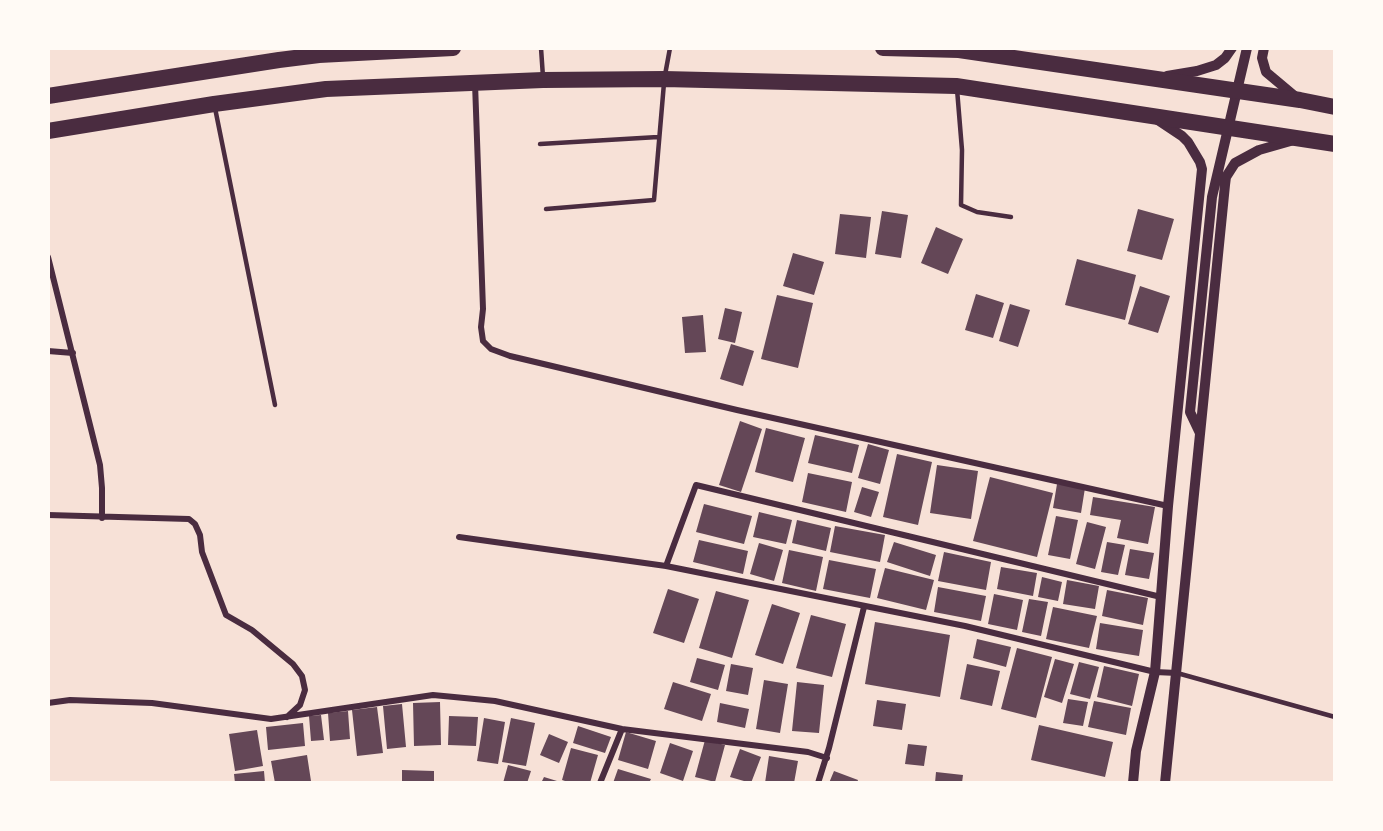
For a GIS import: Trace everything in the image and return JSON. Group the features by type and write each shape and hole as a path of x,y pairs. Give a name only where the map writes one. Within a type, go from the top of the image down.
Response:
{"highway":[{"path":"48,96 280,54 453,48"},
{"path":"883,48 959,50 1335,107"},
{"path":"48,131 214,104 326,89 543,80 664,79 956,86 1335,144"}],"street":[{"path":"1152,78 1197,71 1216,65 1232,48"},
{"path":"1242,48 1249,52 1261,48 1266,72 1300,100"},
{"path":"1200,433 1190,412 1212,197 1247,48"},
{"path":"476,82 483,309 481,327 483,341 491,349 510,356 737,410 1168,506"},
{"path":"1133,783 1136,751 1155,672 1168,506 1202,169 1188,142 1148,114"},
{"path":"1165,783 1226,177 1235,163 1258,150 1301,138"},
{"path":"1199,196 1204,187 1211,185 1219,188 1223,197"},
{"path":"48,257 100,465 102,518"},
{"path":"48,351 73,353"},
{"path":"1175,432 1190,412"},
{"path":"666,566 696,485 1161,597"},
{"path":"48,515 189,519 195,524 200,535 202,552 226,615 252,630 293,664 302,676 305,690 300,705 287,718"},
{"path":"459,537 666,566 965,626 1155,672 1177,673"},
{"path":"818,783 827,758 864,607"},
{"path":"48,703 70,700 152,703 254,718 287,718 433,695 495,701 622,729 808,752 827,758"},
{"path":"600,783 622,729"}],"lane":[{"path":"542,48 543,80"},
{"path":"546,209 654,200 664,79 670,48"},
{"path":"956,86 962,150 962,205 977,212 1011,217"},
{"path":"214,104 275,405"},
{"path":"540,144 658,137"},
{"path":"1177,673 1335,717"}],"building":[{"path":"1138,209 1174,219 1162,260 1127,251"},
{"path":"882,211 908,215 901,258 875,254"},
{"path":"840,214 871,217 866,258 835,254"},
{"path":"936,227 963,239 948,274 921,263"},
{"path":"793,253 824,262 814,295 783,286"},
{"path":"1077,259 1136,275 1125,320 1065,305"},
{"path":"1140,286 1170,296 1158,333 1128,324"},
{"path":"976,294 1004,303 993,338 965,330"},
{"path":"777,295 813,303 798,368 761,359"},
{"path":"1010,304 1030,310 1018,347 999,341"},
{"path":"725,308 742,312 735,343 718,339"},
{"path":"703,315 706,352 685,353 682,317"},
{"path":"731,344 754,351 743,386 720,379"},
{"path":"740,421 762,429 741,492 719,485"},
{"path":"766,428 805,438 793,482 755,472"},
{"path":"815,435 859,445 852,473 808,463"},
{"path":"868,444 889,450 880,484 858,478"},
{"path":"897,454 932,462 918,525 883,517"},
{"path":"937,465 978,471 971,519 930,513"},
{"path":"808,473 852,482 846,512 802,502"},
{"path":"990,477 1053,493 1037,557 973,541"},
{"path":"1057,484 1085,488 1081,513 1053,508"},
{"path":"862,487 879,492 871,517 854,512"},
{"path":"1093,497 1155,507 1148,544 1117,538 1121,520 1090,515"},
{"path":"704,504 752,516 744,544 696,532"},
{"path":"759,512 792,520 786,544 753,537"},
{"path":"1056,516 1078,520 1070,559 1048,555"},
{"path":"797,520 831,528 826,551 792,543"},
{"path":"1087,522 1106,527 1095,569 1076,564"},
{"path":"835,526 885,535 880,562 830,552"},
{"path":"699,540 748,551 743,574 693,562"},
{"path":"894,542 936,555 930,576 887,562"},
{"path":"1107,542 1125,545 1118,575 1101,572"},
{"path":"759,543 783,550 774,581 750,574"},
{"path":"1130,549 1154,553 1149,579 1125,575"},
{"path":"789,550 823,557 816,591 782,583"},
{"path":"944,552 991,562 986,590 938,581"},
{"path":"829,560 876,569 870,598 823,589"},
{"path":"1001,567 1037,573 1033,596 997,589"},
{"path":"885,568 934,580 926,610 877,598"},
{"path":"1042,577 1062,582 1058,601 1038,597"},
{"path":"1067,580 1099,586 1095,609 1063,604"},
{"path":"938,587 986,596 981,621 934,612"},
{"path":"668,589 699,599 684,643 653,633"},
{"path":"1107,590 1148,598 1143,625 1102,616"},
{"path":"716,591 749,600 732,658 699,648"},
{"path":"994,594 1023,600 1017,630 988,624"},
{"path":"1029,599 1048,602 1041,636 1022,632"},
{"path":"772,604 800,613 783,664 755,655"},
{"path":"1053,607 1097,616 1089,648 1046,639"},
{"path":"811,615 846,624 832,677 796,668"},
{"path":"875,622 950,635 940,697 865,684"},
{"path":"1100,623 1143,630 1139,656 1096,649"},
{"path":"977,639 1011,647 1006,667 973,658"},
{"path":"1017,648 1052,657 1036,718 1001,709"},
{"path":"697,658 725,665 718,690 690,682"},
{"path":"1055,659 1074,664 1062,703 1044,697"},
{"path":"1079,662 1099,667 1090,699 1070,694"},
{"path":"731,664 753,668 748,695 726,691"},
{"path":"967,664 1000,671 992,706 960,699"},
{"path":"1104,666 1139,674 1132,706 1097,697"},
{"path":"764,680 788,684 780,733 756,729"},
{"path":"673,682 711,694 702,721 664,709"},
{"path":"797,682 824,685 819,733 792,731"},
{"path":"1068,699 1088,702 1083,726 1063,723"},
{"path":"877,700 906,704 902,730 873,726"},
{"path":"1094,701 1131,708 1126,735 1088,727"},
{"path":"440,702 441,745 414,746 413,703"},
{"path":"720,703 749,709 745,728 717,722"},
{"path":"402,704 406,747 387,749 383,706"},
{"path":"377,707 383,753 357,756 352,710"},
{"path":"348,711 350,739 330,741 328,713"},
{"path":"321,715 324,740 311,741 309,716"},
{"path":"449,716 478,717 476,746 448,745"},
{"path":"484,718 505,722 498,764 477,761"},
{"path":"511,718 535,723 526,766 502,762"},
{"path":"303,723 305,746 268,750 266,727"},
{"path":"1039,725 1113,742 1105,777 1031,760"},
{"path":"578,726 611,737 605,753 573,743"},
{"path":"257,730 263,766 235,771 229,734"},
{"path":"626,732 656,741 648,769 618,760"},
{"path":"549,734 568,742 559,763 540,755"},
{"path":"705,740 725,745 715,782 695,777"},
{"path":"670,743 693,751 683,781 660,773"},
{"path":"908,744 927,746 924,766 905,764"},
{"path":"571,748 598,755 590,783 571,783 562,780"},
{"path":"740,749 761,757 751,783 730,777"},
{"path":"307,755 311,781 275,783 271,761"},
{"path":"769,756 798,761 794,783 765,783"},
{"path":"508,765 531,771 527,783 503,783"},
{"path":"618,769 651,779 649,783 613,783"},
{"path":"402,770 434,771 434,783 402,783"},
{"path":"264,771 265,783 235,783 234,774"},
{"path":"834,771 858,780 857,783 829,783"},
{"path":"936,772 963,775 962,783 935,783"},
{"path":"544,777 557,781 557,783 541,783"}]}
